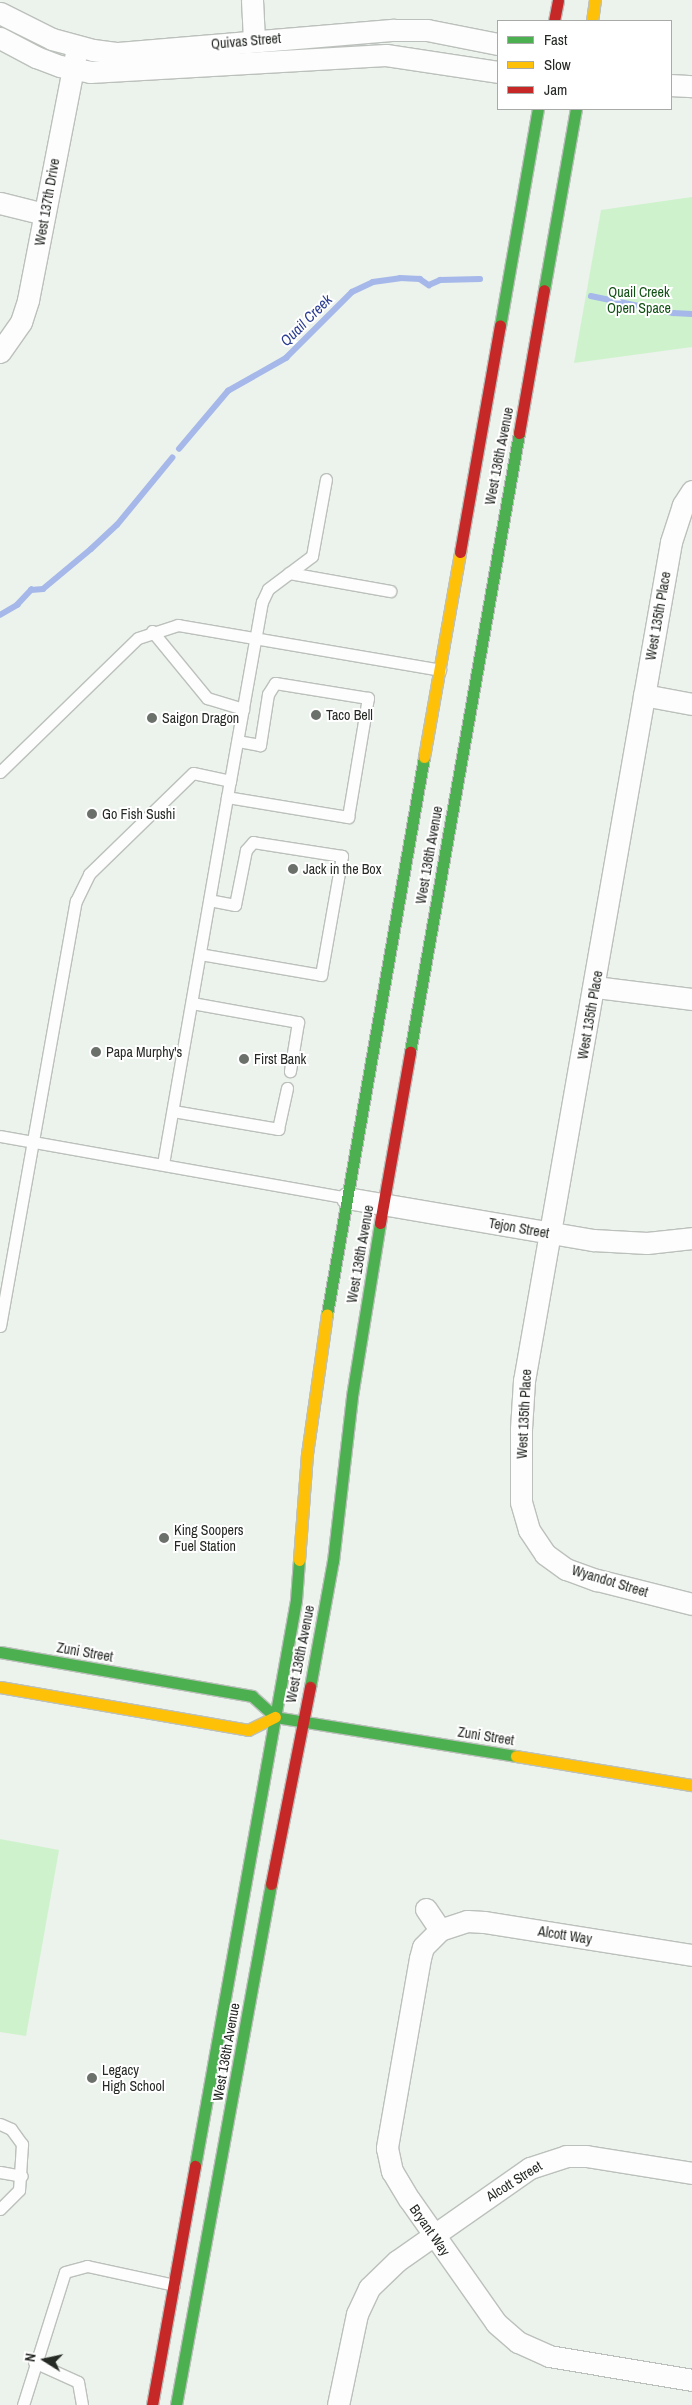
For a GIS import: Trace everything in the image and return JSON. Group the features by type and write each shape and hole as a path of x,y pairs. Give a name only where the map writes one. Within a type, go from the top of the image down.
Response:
{"main road":[{"path":"554,20 558,0"},
{"path":"592,20 595,0"},
{"name":"West 136th Avenue","path":"152,2405 300,1568 313,1396 538,110"},
{"name":"West 136th Avenue","path":"176,2405 333,1561 352,1396 383,1204 576,110"},
{"name":"Zuni Street","path":"0,1652 252,1696 275,1717 692,1785"},
{"path":"0,1687 248,1730 275,1717"},
{"path":"174,2285 198,2290"}],"street":[{"path":"252,0 254,40"},
{"name":"Quivas Street","path":"0,13 35,32 78,47 118,53 254,40 427,30 497,44"},
{"name":"Quivas Street","path":"0,38 36,57 72,68 132,71 386,54 497,72"},
{"name":"West 137th Drive","path":"0,352 21,322 72,68 78,47"},
{"path":"672,85 692,86"},
{"path":"0,203 44,214"},
{"name":"West 135th Place","path":"536,1543 521,1502 521,1428 524,1381 595,987 670,542 682,505 692,491"},
{"path":"644,696 692,704"},
{"path":"595,987 692,999"},
{"name":"Tejon Street","path":"347,1198 551,1233 647,1243 692,1238"},
{"name":"Wyandot Street","path":"536,1543 566,1569 692,1604"},
{"path":"426,1909 440,1930"},
{"name":"Alcott Way","path":"440,1930 467,1921 484,1922 692,1955"},
{"name":"Bryant Way","path":"440,1930 423,1947 420,1958 387,2148 392,2171 496,2323 518,2342 549,2356 692,2380"},
{"name":"Alcott Street","path":"338,2405 357,2314 369,2288 382,2273 530,2168 566,2156 586,2156 692,2173"}],"lane":[{"path":"164,1164 256,638 258,616 268,589 312,556 326,479"},
{"path":"289,573 390,591"},
{"path":"0,772 138,638 152,631 178,625 440,670"},
{"path":"152,631 207,698 243,709"},
{"path":"227,798 348,817 368,698 275,683 268,694 260,744 238,741"},
{"path":"0,1326 76,901 88,874 193,773 230,780"},
{"path":"200,954 321,974 342,856 253,842 246,850 235,905 209,900"},
{"path":"192,1003 298,1022 290,1071"},
{"path":"173,1111 278,1129 288,1088"},
{"path":"0,1136 347,1198"},
{"path":"0,2124 12,2129 22,2144 22,2176 19,2190 0,2209"},
{"path":"0,2172 22,2176"},
{"path":"23,2405 34,2362 65,2272 87,2266 174,2285"},
{"path":"34,2362 78,2382 82,2405"}],"green space":[{"name":"Quail Creek Open Space","path":"692,197 692,347 574,363 601,210"},
{"path":"0,1839 59,1850 26,2036 0,2032"}],"waterway":[{"name":"Quail Creek","path":"179,449 228,391 286,358 352,292 373,282 400,278 420,279 429,285 440,280 480,279"},
{"name":"Quail Creek","path":"591,296 673,313 692,314"},
{"name":"Quail Creek","path":"0,615 17,605 31,590 43,589 91,549 117,525 172,458"}],"traffic: fast":[{"path":"500,326 538,110"},
{"path":"544,290 576,110"},
{"path":"410,1052 519,433"},
{"path":"327,1314 424,757"},
{"path":"310,1687 333,1561 352,1396 380,1223"},
{"path":"195,2166 296,1600 299,1560"},
{"path":"0,1652 252,1696 275,1717 516,1756"},
{"path":"176,2405 271,1884"}],"traffic: slow":[{"path":"592,20 595,0"},
{"path":"424,757 460,552"},
{"path":"299,1560 307,1454 327,1314"},
{"path":"0,1687 248,1730 275,1717"},
{"path":"516,1756 692,1785"}],"traffic: jam":[{"path":"554,20 558,0"},
{"path":"519,433 544,290"},
{"path":"460,552 500,326"},
{"path":"380,1223 410,1052"},
{"path":"271,1884 310,1687"},
{"path":"152,2405 195,2166"}],"place":[{"name":"Taco Bell","path":"316,715"},
{"name":"Saigon Dragon","path":"152,718"},
{"name":"Go Fish Sushi","path":"92,814"},
{"name":"Jack in the Box","path":"293,869"},
{"name":"Papa Murphy's","path":"96,1052"},
{"name":"First Bank","path":"244,1059"},
{"name":"King Soopers Fuel Station","path":"164,1538"},
{"name":"Legacy High School","path":"92,2078"}]}
